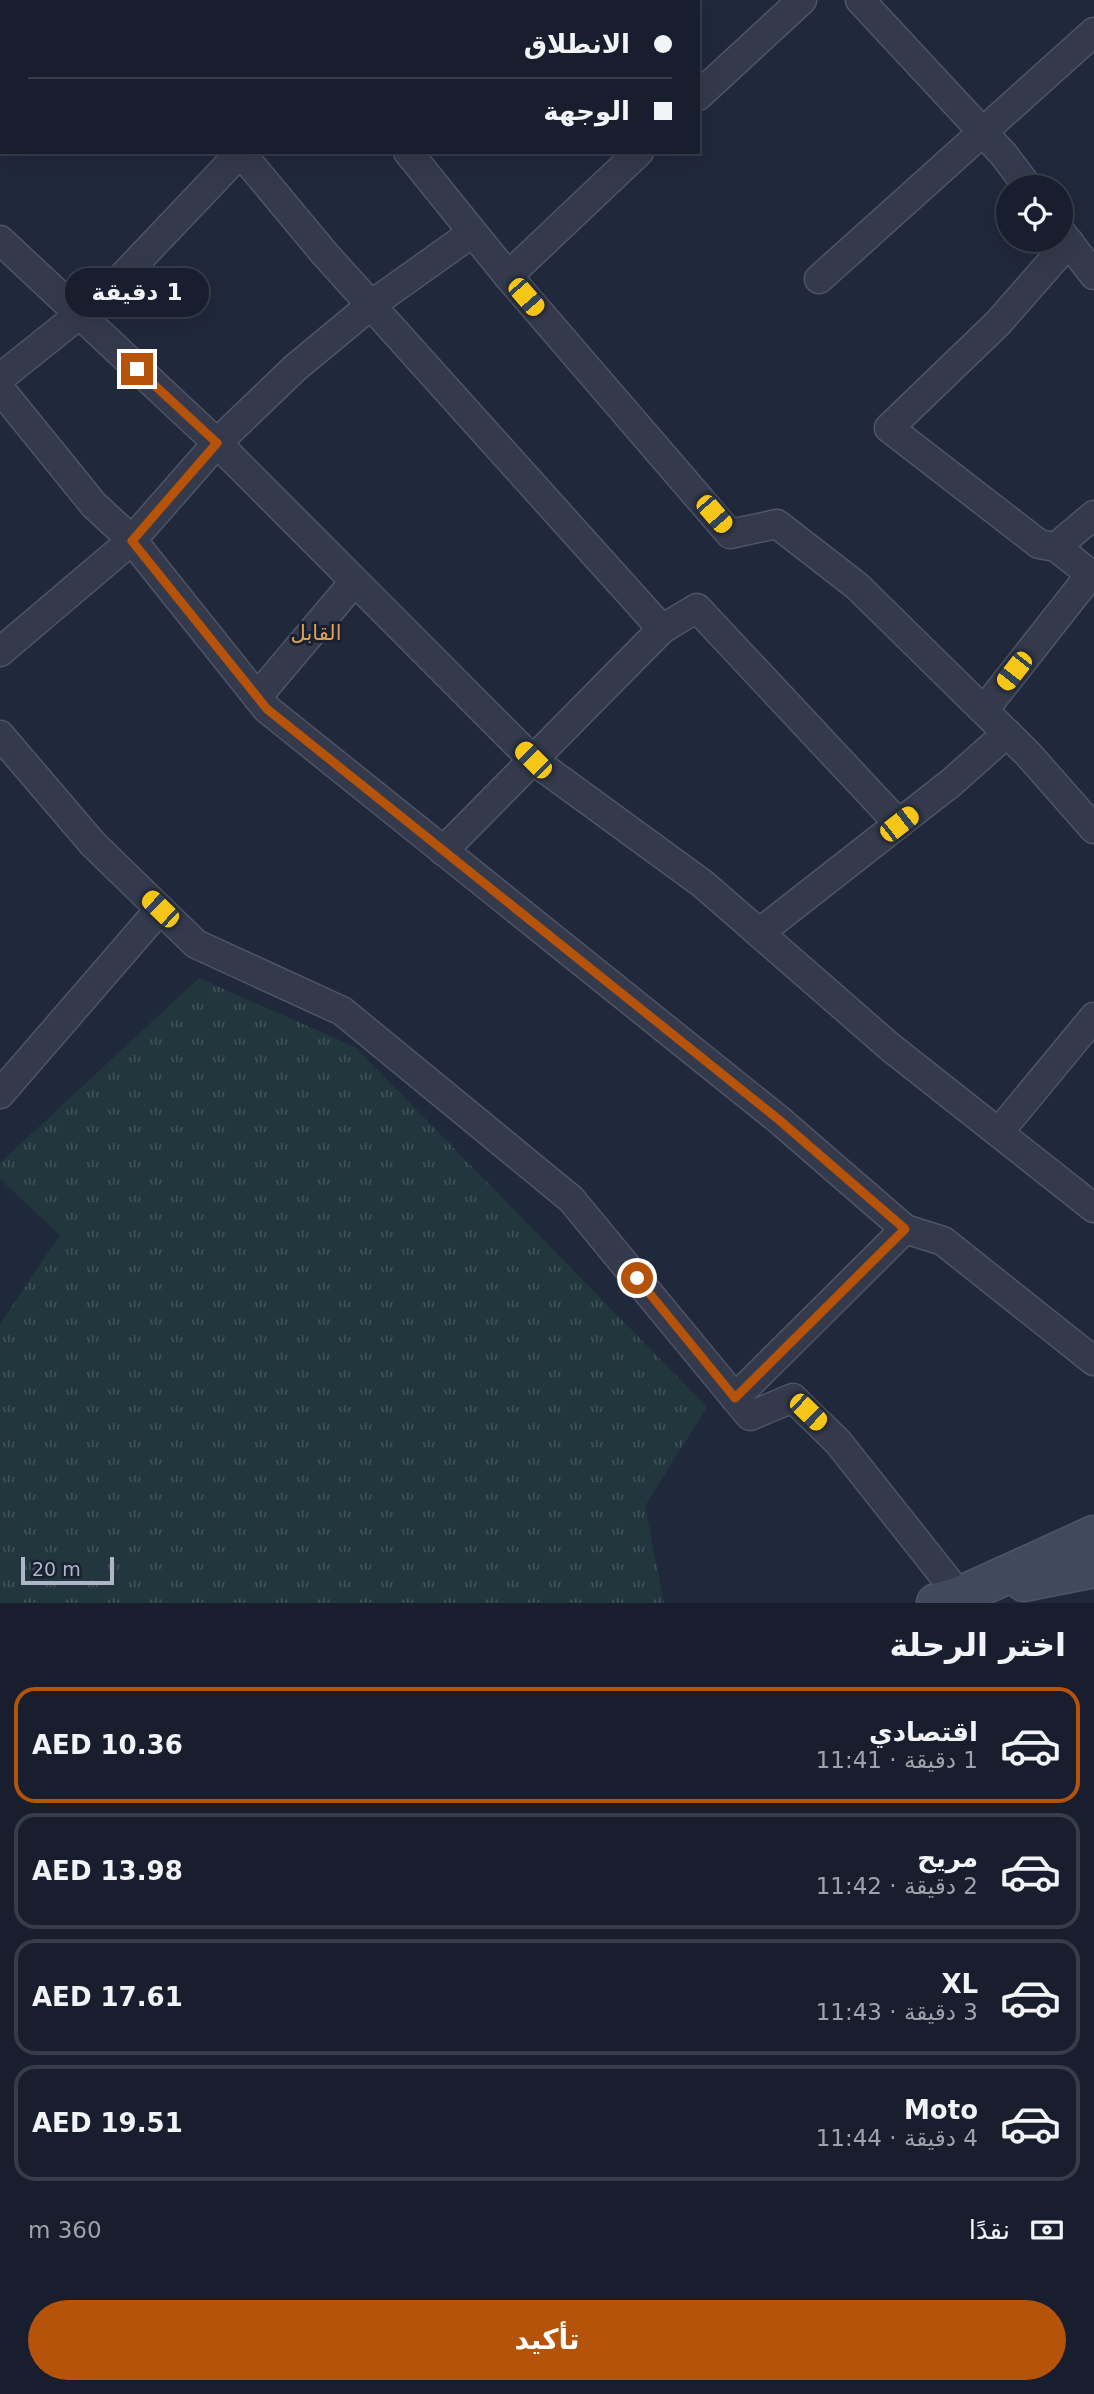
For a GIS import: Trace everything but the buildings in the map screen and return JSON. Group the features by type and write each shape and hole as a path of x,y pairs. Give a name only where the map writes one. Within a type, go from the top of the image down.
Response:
{"street":[{"path":"700,94 802,0"},
{"path":"860,0 982,132 1018,175"},
{"path":"819,279 1094,32"},
{"path":"0,378 110,290 239,154"},
{"path":"243,154 371,305 662,629"},
{"path":"410,154 508,276 730,534 778,524 857,586 1007,733 1094,828"},
{"path":"508,276 637,154"},
{"path":"0,652 132,541 217,443 295,368 371,305 472,233"},
{"path":"0,240 217,443 533,760 703,884 890,1047 1094,1208"},
{"path":"984,710 1092,575 1056,547 1040,544 889,428 998,323 1080,252"},
{"path":"0,389 94,505 132,541 267,709 778,1119 905,1229 943,1241 1094,1360"},
{"path":"1056,547 1094,515"},
{"path":"257,697 354,582"},
{"path":"443,851 662,629 697,608 899,824"},
{"path":"759,933 952,782 1007,733"},
{"path":"0,735 93,844 196,944 342,1011 571,1199 750,1416 793,1398 838,1442 948,1599 1089,1541"},
{"path":"0,1094 160,909"},
{"path":"999,1132 1089,1032"},
{"path":"735,1398 905,1229"}],"green space":[{"path":"199,978 355,1047 707,1407 645,1506 664,1603 0,1603 0,1324 60,1235 0,1179 0,1163"}],"district":[{"name":"القابل","path":"316,633"}],"route":[{"path":"137,369 217,443 132,541 267,709 778,1119 905,1229 735,1398 637,1278"}]}
